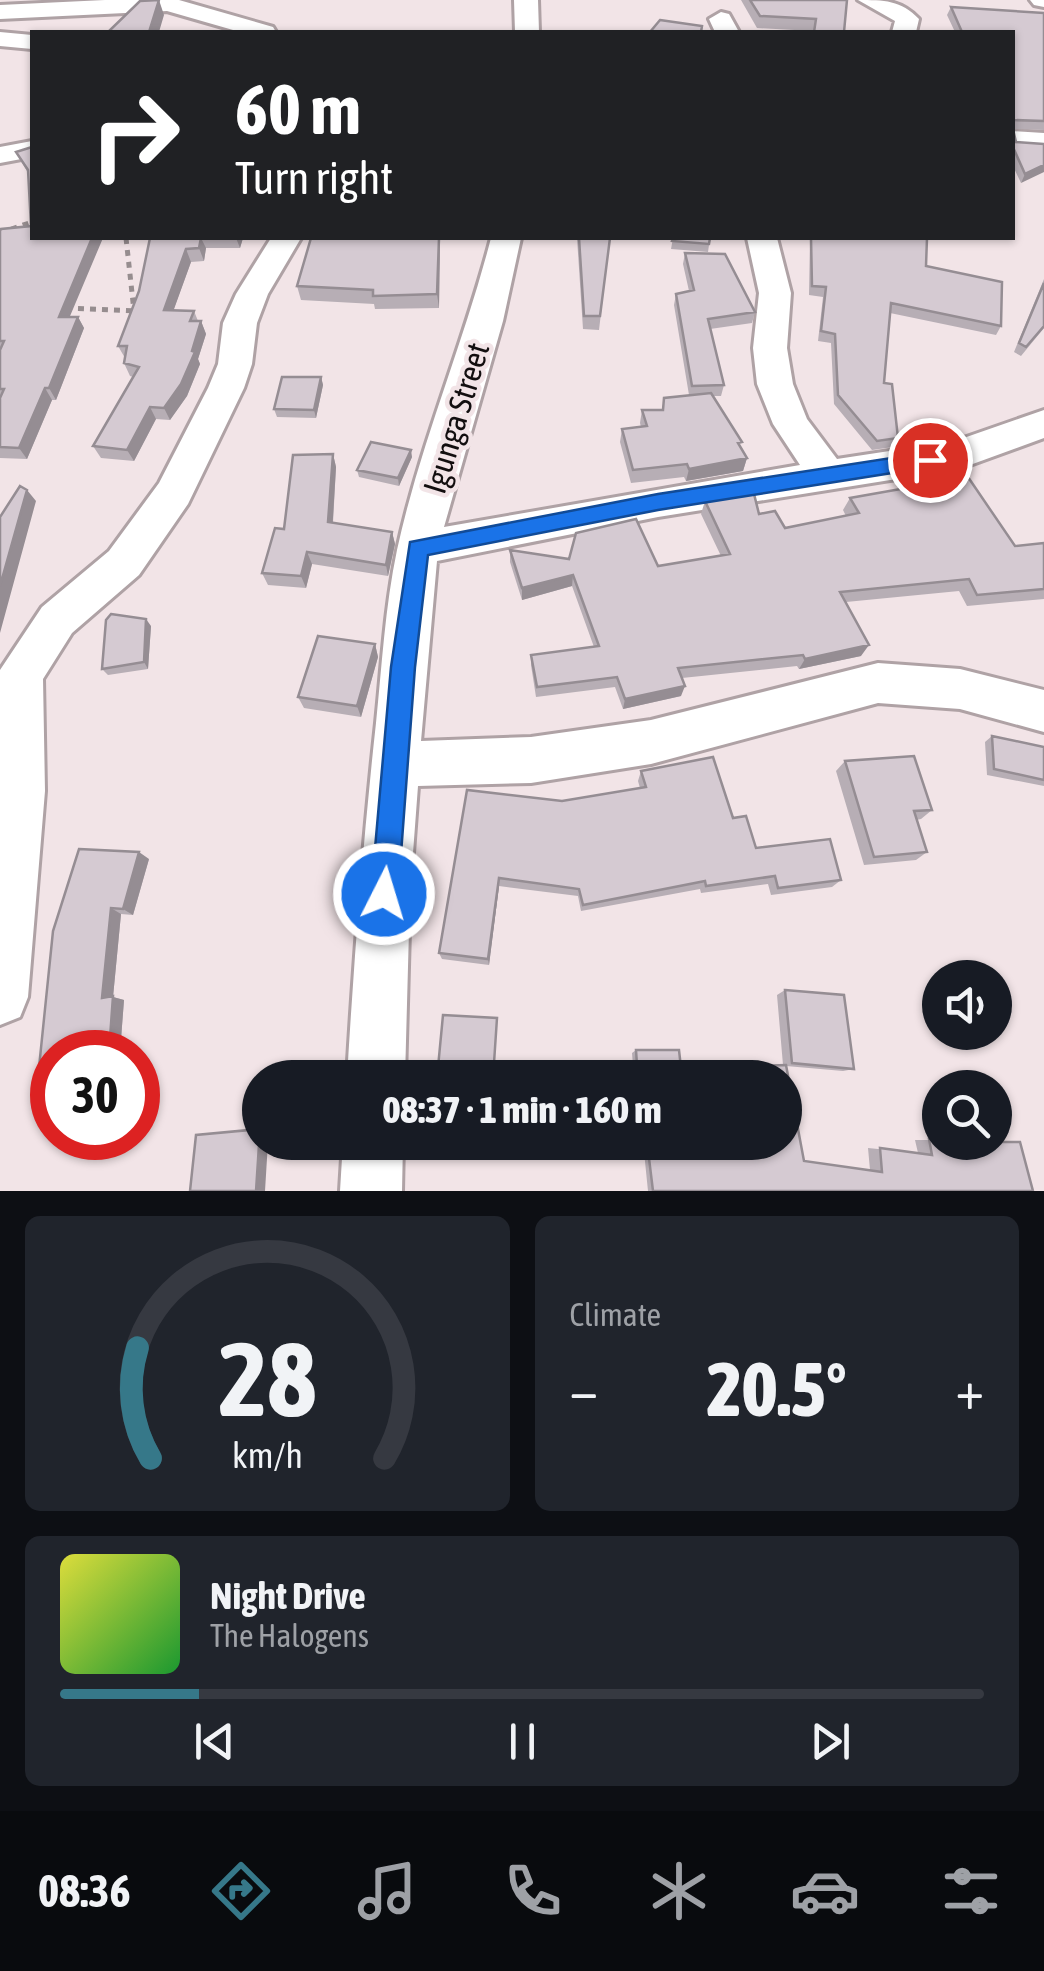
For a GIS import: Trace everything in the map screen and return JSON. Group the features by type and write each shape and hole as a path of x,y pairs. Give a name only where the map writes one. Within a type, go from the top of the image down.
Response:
{"street":[{"path":"526,0 527,30"},
{"path":"870,0 902,13 907,20 904,30"},
{"path":"0,12 109,3 184,7 258,30"},
{"path":"0,39 30,42"},
{"path":"1015,138 1044,141"},
{"path":"0,155 30,150"},
{"path":"0,997 21,791 20,675 57,620 124,563 174,492 226,388 235,364 240,323 252,294 285,240"},
{"name":"Igunga Street","path":"377,1060 384,894 404,650 418,548 486,321 506,240"},
{"path":"762,240 774,293 770,348 775,384 792,424 828,476"},
{"path":"418,548 658,502 959,455 1044,423"},
{"path":"396,764 532,760 651,742 878,683 960,688 1044,712"},
{"path":"371,1191 372,1160"}],"path":[{"path":"0,233 30,223"},
{"path":"126,240 134,311"},
{"path":"62,308 153,312"}],"building":[{"path":"159,0 150,30 110,30 140,1"},
{"path":"750,0 847,0 844,30 814,30 816,19 760,16"},
{"path":"951,7 1044,13 1044,121 1015,120 1015,30 961,30"},
{"path":"660,20 702,26 701,30 652,30"},
{"path":"1015,138 1016,142 1044,144 1044,165 1025,174 1015,152"},
{"path":"30,148 30,207 28,170 16,152"},
{"path":"30,226 30,240 91,240 59,317 78,317 19,448 0,447 0,398 4,389 0,389 0,350 4,341 0,341 1,229"},
{"path":"150,240 201,240 199,248 186,249 164,310 194,311 190,321 201,321 192,351 195,352 181,384 164,408 150,407 127,450 93,446 139,367 124,363 127,346 118,346 139,291"},
{"path":"310,240 439,240 437,294 373,296 373,290 297,286"},
{"path":"579,240 610,240 600,316 584,316"},
{"path":"672,240 710,240 709,244"},
{"path":"811,240 927,240 926,266 1002,282 1001,326 891,303 884,383 892,384 898,438 877,441 838,395 835,334 821,331 826,287 812,286"},
{"path":"685,253 725,254 755,312 708,319 724,385 692,386 676,294 694,290"},
{"path":"1044,283 1044,326 1026,347 1019,343"},
{"path":"282,377 321,377 314,410 274,409"},
{"path":"711,393 742,442 738,443 747,458 689,469 687,464 633,470 622,429 647,426 642,410 663,410 664,398"},
{"path":"371,442 411,450 398,478 357,470"},
{"path":"333,454 328,522 392,532 386,565 307,552 301,576 262,573 275,528 284,529 293,455"},
{"path":"968,477 1015,546 1044,543 1044,589 977,595 969,579 840,592 869,645 805,659 803,655 678,668 685,686 625,699 617,677 537,687 531,655 599,646 573,575 522,588 510,550 569,559 576,533 636,519 658,566 730,554 705,501 754,494 759,514 775,511 785,528 859,513 850,498"},
{"path":"20,486 27,490 0,586 0,517"},
{"path":"111,614 146,619 144,662 102,669 106,620"},
{"path":"318,636 375,644 357,706 298,697"},
{"path":"992,736 1044,747 1044,780 994,769"},
{"path":"914,756 932,810 914,811 927,852 874,857 845,761"},
{"path":"713,757 733,818 746,816 756,848 830,839 841,880 778,888 775,876 706,886 705,881 583,905 579,889 499,878 488,959 439,953 467,790 562,801 646,787 641,771"},
{"path":"79,849 139,852 123,909 111,908 102,998 113,996 111,1030 43,1030 53,931"},
{"path":"785,990 844,995 854,1069 792,1060"},
{"path":"443,1015 497,1018 494,1060 439,1060"},
{"path":"636,1050 679,1050 680,1060 637,1060"},
{"path":"242,1131 242,1160 258,1160 256,1191 190,1191 196,1135"},
{"path":"1012,1142 1020,1142 1033,1191 653,1191 649,1160 802,1160 802,1150 804,1161 882,1172 880,1148 922,1154 922,1160 1012,1160"}],"route":[{"path":"384,894 403,667 418,548 658,502 930,460"}]}
